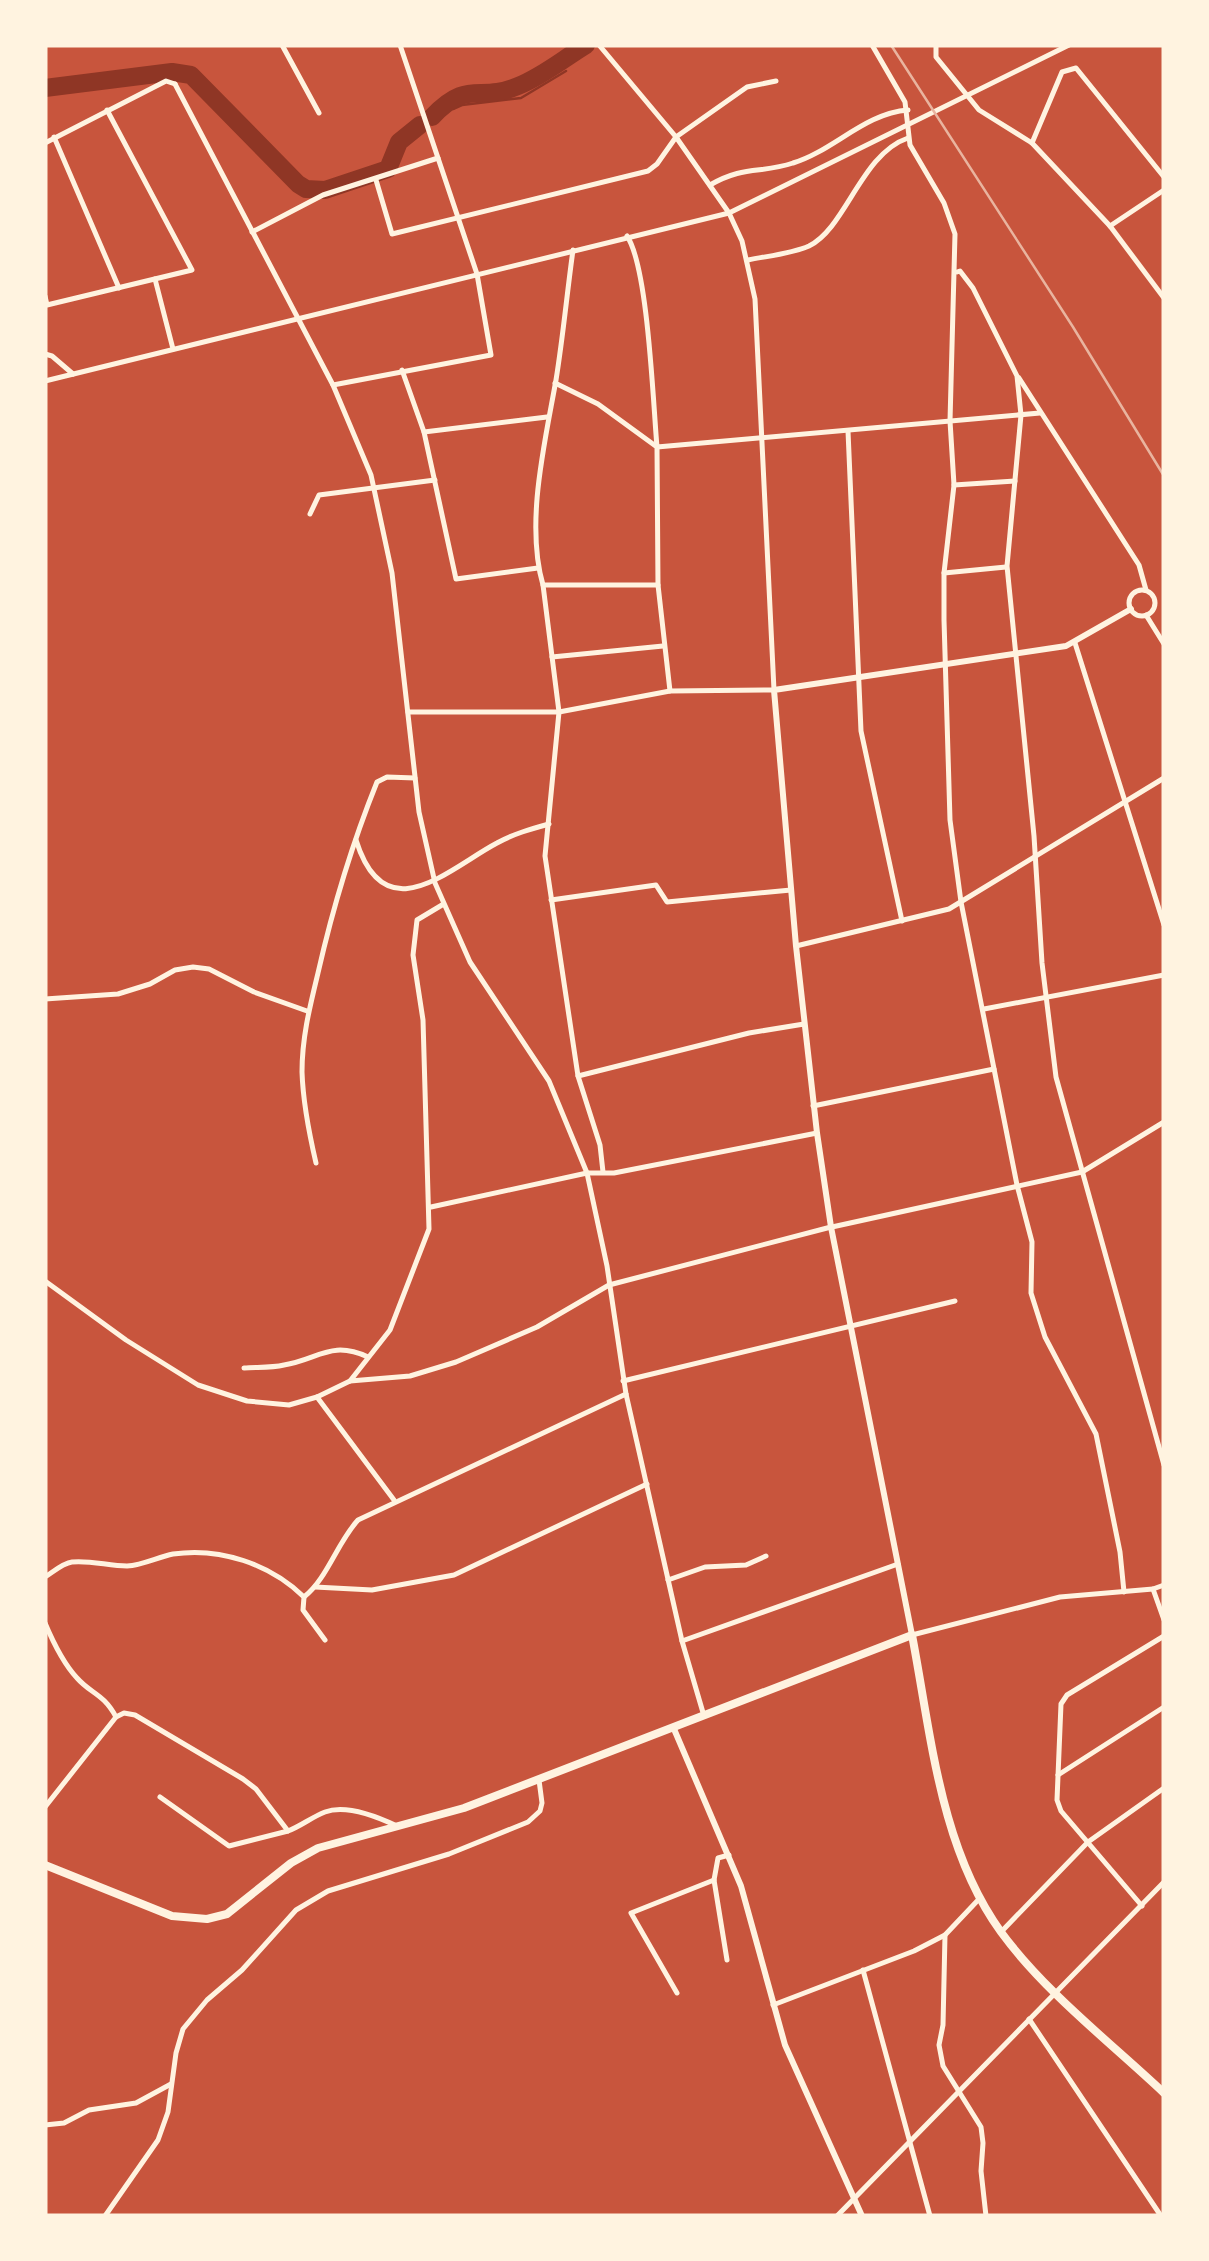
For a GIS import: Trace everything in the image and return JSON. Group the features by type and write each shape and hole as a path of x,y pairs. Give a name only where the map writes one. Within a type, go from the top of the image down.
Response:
{"highway":[{"path":"45,1864 172,1916 191,1920 227,1914 290,1861 332,1843 464,1808 912,1635 951,1825 980,1898 1001,1932 1056,1992 1164,2093"}],"main road":[{"path":"912,1635 817,1133 774,690 1074,643 1131,610"},
{"path":"674,1728 728,1854 750,1916 772,2005 800,2082 862,2216"}],"street":[{"path":"282,45 319,113"},
{"path":"333,385 490,355 476,274 400,45"},
{"path":"408,712 559,712 670,692 774,690 754,299 748,260 729,213 710,185 599,45"},
{"path":"872,45 908,110 910,145 951,218 955,234 950,421 954,485 944,574 944,664 947,786 960,902 1032,1242 1031,1294 1045,1338 1096,1434 1120,1552 1124,1592"},
{"path":"936,45 936,56 979,110 1032,144 1110,226 1164,298"},
{"path":"45,381 729,213 1068,45"},
{"path":"1032,144 1062,72 1076,68 1164,177"},
{"path":"45,144 166,81 175,84 333,385 374,488 392,573 415,778 425,846 435,882 470,962 548,1081 587,1174 626,1394 682,1641 704,1716"},
{"path":"376,180 392,234 648,171 676,138 746,87 776,81"},
{"path":"45,296 48,305 192,270 107,110"},
{"path":"710,185 739,170 794,164 884,116 908,110"},
{"path":"54,137 118,288"},
{"path":"748,260 813,243 878,158 898,141 909,138"},
{"path":"252,232 323,195 438,158"},
{"path":"1110,226 1164,190"},
{"path":"627,236 634,246 641,282 657,447 658,585 670,692"},
{"path":"573,250 555,383 546,417 538,518 538,568 559,712 545,856 578,1076 600,1145 603,1172"},
{"path":"956,272 960,271 973,288 1017,376 1139,565 1146,590 1155,602 1146,615"},
{"path":"154,279 172,349"},
{"path":"45,354 73,374"},
{"path":"402,370 424,432 456,579 538,568"},
{"path":"1017,376 1021,415 1007,566 1056,1078 1164,1465"},
{"path":"555,383 598,404 657,447 1040,413"},
{"path":"424,432 546,417"},
{"path":"848,431 864,748 902,920"},
{"path":"310,514 319,496 436,480"},
{"path":"954,485 1015,481"},
{"path":"944,574 1007,566"},
{"path":"543,585 658,585"},
{"path":"1146,590 1137,590 1130,596 1131,610 1146,615"},
{"path":"1146,615 1164,644"},
{"path":"1074,643 1164,925"},
{"path":"552,657 664,646"},
{"path":"316,1164 304,1107 302,1068 307,1010 355,837 377,782 387,777 415,778"},
{"path":"796,946 949,910 1164,778"},
{"path":"355,837 362,860 376,878 396,887 416,888 435,882 494,844 549,824"},
{"path":"551,900 656,885 666,902 791,890"},
{"path":"350,1381 390,1330 426,1243 431,1207 423,1020 413,955 417,920 442,905"},
{"path":"45,998 118,994 150,984 175,970 193,967 209,969 254,992 307,1010"},
{"path":"984,1010 1164,975"},
{"path":"578,1076 749,1033 804,1024"},
{"path":"814,1106 994,1069"},
{"path":"45,1280 139,1348 210,1390 270,1405 289,1405 350,1381 410,1376 456,1362 537,1328 609,1285 832,1228 1082,1172 1164,1122"},
{"path":"431,1207 587,1174 614,1173 817,1133"},
{"path":"624,1381 955,1302"},
{"path":"244,1368 285,1366 337,1348 368,1357"},
{"path":"325,1640 303,1610 304,1597 315,1587 350,1529 370,1512 626,1394"},
{"path":"317,1397 394,1500"},
{"path":"315,1587 372,1590 454,1575 647,1484"},
{"path":"45,1577 69,1561 132,1566 196,1552 248,1562 304,1597"},
{"path":"668,1580 705,1567 746,1565 766,1556"},
{"path":"682,1641 898,1564"},
{"path":"912,1635 1060,1597 1164,1585"},
{"path":"1153,1589 1164,1620"},
{"path":"45,1623 79,1681 96,1691 116,1717"},
{"path":"1142,1906 1061,1810 1061,1704 1066,1695 1164,1636"},
{"path":"1058,1775 1164,1707"},
{"path":"45,1807 116,1717 135,1715 243,1778 288,1830"},
{"path":"105,2216 158,2140 168,2112 183,2029 296,1910 328,1891 448,1854 528,1822 540,1811 540,1780"},
{"path":"1001,1932 1088,1842 1164,1788"},
{"path":"160,1797 229,1846 304,1825 324,1812 339,1809 399,1826"},
{"path":"727,1960 714,1880 718,1858 728,1854"},
{"path":"677,1993 631,1913 714,1880"},
{"path":"837,2216 1164,1882"},
{"path":"772,2005 887,1963 945,1934 980,1898"},
{"path":"945,1934 939,2054 981,2128 980,2171 986,2216"},
{"path":"863,1970 930,2216"},
{"path":"1030,2020 1162,2216"},
{"path":"45,2125 64,2123 89,2110 136,2103 171,2084"}],"waterway":[{"path":"432,117 455,98 504,91 527,82 586,45"},
{"path":"453,109 521,98 566,71"},
{"path":"45,88 172,72 191,75 306,189 325,190 388,169 399,142 420,125"}],"railway":[{"path":"891,45 1164,476"}]}
